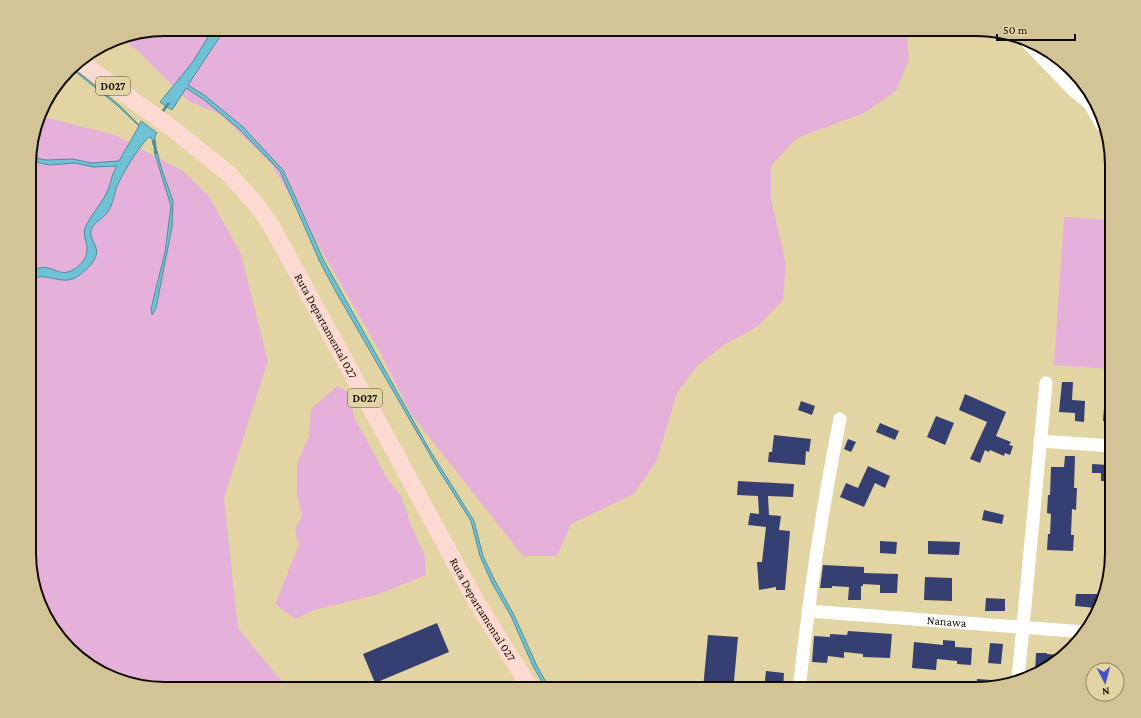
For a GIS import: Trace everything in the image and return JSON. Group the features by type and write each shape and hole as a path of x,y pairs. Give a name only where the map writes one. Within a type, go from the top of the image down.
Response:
{"main road":[{"name":"Ruta Departamental 027","path":"84,65 146,111 173,129 229,174 256,204 272,227 477,603 527,682"}],"street":[{"path":"1034,50 1074,91 1089,104"},
{"path":"1018,674 1046,383"},
{"path":"800,682 808,610 823,506 840,418"},
{"path":"1040,441 1105,446"},
{"name":"Nanawa","path":"808,610 1078,631"}],"shaded area":[{"path":"165,36 907,36 909,59 896,91 864,113 797,138 771,166 771,199 786,264 783,300 757,327 727,343 698,365 677,393 657,460 634,494 571,524 557,556 523,556 411,414 379,350 271,163 220,114 188,101 136,49 125,42 148,37"},
{"path":"45,117 115,135 183,171 208,195 241,254 268,361 224,498 238,628 282,682 165,682 132,678 108,669 93,660 74,644 53,617 46,602 38,578 36,553 36,165 40,132"},
{"path":"1064,217 1105,220 1105,369 1054,365"},
{"path":"337,386 349,392 355,420 386,477 401,496 412,527 425,556 426,575 379,594 314,610 295,619 275,604 299,545 295,530 302,515 297,494 297,464 309,436 311,409"}],"water":[{"path":"209,36 220,36 188,85 204,95 242,126 283,170 324,261 429,449 474,521 483,556 514,615 537,666 546,682 542,682 533,666 511,616 492,583 480,556 471,521 437,467 336,292 320,262 280,171 238,128 203,99 186,88 172,110 160,102 192,63"},
{"path":"77,71 119,105 139,125 141,121 157,133 155,136 155,144 153,145 150,137 142,145 119,182 113,202 109,209 92,228 91,236 97,252 96,257 87,269 79,276 68,280 41,277 36,278 36,269 46,267 62,272 68,272 80,265 86,257 87,250 84,234 85,228 106,194 117,166 93,167 75,163 50,165 36,162 36,158 46,160 73,159 91,163 119,161 139,126 118,106 76,72"},
{"path":"154,151 157,151 173,201 172,227 156,308 152,315 151,309 165,252 171,206"}],"building":[{"path":"1062,382 1073,382 1072,400 1085,401 1084,422 1075,421 1075,413 1059,412"},
{"path":"965,394 1006,412 996,436 1011,442 1009,445 1013,446 1010,455 1005,453 1004,456 990,450 989,452 985,450 980,463 970,459 987,422 959,410"},
{"path":"801,401 815,406 812,415 798,410"},
{"path":"1104,408 1105,421 1103,421"},
{"path":"936,416 954,423 945,445 927,437"},
{"path":"880,423 899,431 895,440 876,432"},
{"path":"774,435 811,439 809,452 806,451 805,465 768,462 769,452 772,452"},
{"path":"848,439 856,442 851,452 844,449"},
{"path":"1065,456 1075,456 1074,488 1077,488 1076,510 1072,509 1071,535 1074,535 1073,551 1047,550 1048,534 1050,534 1051,514 1047,513 1048,495 1050,495 1051,467 1064,467"},
{"path":"1092,464 1105,465 1105,481 1101,481 1101,473 1092,473"},
{"path":"868,466 890,476 885,488 875,483 864,507 840,497 846,483 858,488"},
{"path":"738,481 794,484 793,497 768,496 769,515 781,516 779,530 790,531 785,590 776,590 776,587 759,590 757,562 762,562 766,527 748,525 750,513 759,514 758,496 737,495"},
{"path":"984,510 1004,515 1002,524 982,520"},
{"path":"880,541 897,542 896,554 880,553"},
{"path":"928,541 960,542 959,555 928,554"},
{"path":"823,565 864,567 864,573 898,574 897,593 880,593 880,585 863,584 863,586 861,586 861,600 848,600 849,587 832,586 832,588 820,588"},
{"path":"925,577 952,578 952,601 924,600"},
{"path":"1076,594 1098,594 1093,608 1075,606"},
{"path":"986,598 1005,599 1005,611 985,611"},
{"path":"437,623 449,652 377,682 375,682 363,654"},
{"path":"848,631 892,634 890,658 863,657 863,654 844,652 844,658 828,656 827,663 812,662 814,636 830,637 830,634 847,635"},
{"path":"708,635 738,637 734,681 704,682"},
{"path":"943,640 955,641 955,647 972,648 971,665 957,664 957,661 937,659 936,670 912,668 914,642 943,645"},
{"path":"990,643 1003,644 1001,664 988,663"},
{"path":"1036,653 1055,655 1048,660 1035,668"},
{"path":"766,671 784,673 783,682 765,682"},
{"path":"977,679 997,680 984,682 977,682"}],"waterway":[{"path":"161,114 168,104"},
{"path":"154,141 156,153"}]}
